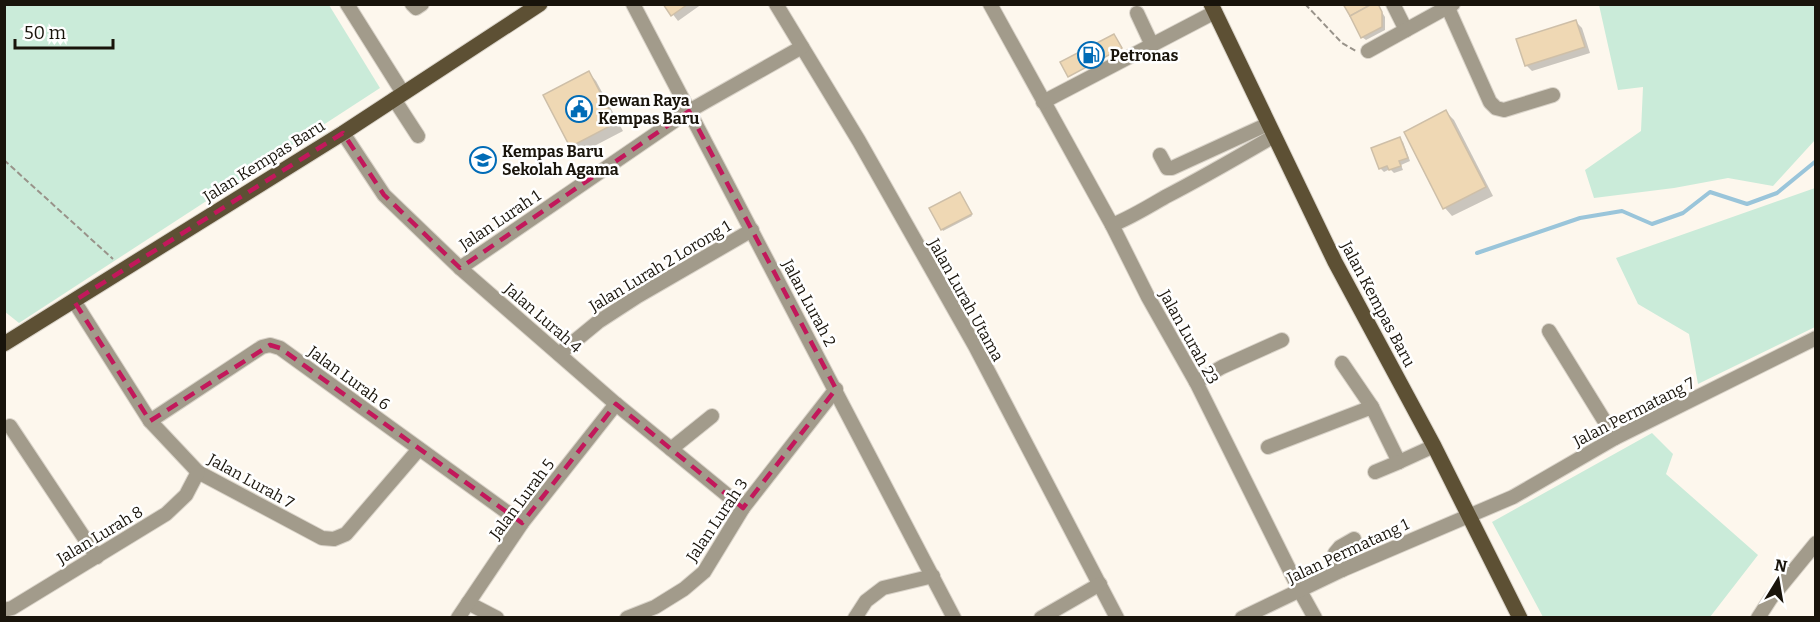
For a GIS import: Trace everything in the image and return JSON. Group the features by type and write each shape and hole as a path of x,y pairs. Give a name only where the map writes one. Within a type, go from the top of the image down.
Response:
{"main road":[{"name":"Jalan Kempas Baru","path":"4,344 343,134 540,4"},
{"name":"Jalan Kempas Baru","path":"1213,8 1335,262 1434,446 1520,618"}],"street":[{"path":"346,4 399,96 418,136"},
{"path":"412,4 416,8 422,4"},
{"name":"Jalan Lurah 2","path":"633,4 954,618"},
{"name":"Jalan Lurah Utama","path":"776,4 859,141 975,346 1117,618"},
{"name":"Jalan Lurah 23","path":"990,4 1196,382 1315,618"},
{"path":"1393,4 1406,30"},
{"path":"1368,51 1450,6 1490,102 1496,108 1504,110 1553,95"},
{"path":"1043,102 1152,45 1213,8"},
{"path":"1137,13 1152,45"},
{"name":"Jalan Lurah 1","path":"460,268 689,111 802,47"},
{"path":"1160,154 1167,168 1172,168 1271,130"},
{"path":"1112,225 1233,161 1271,130"},
{"name":"Jalan Lurah 4","path":"343,134 384,195 460,268 616,404 743,508"},
{"name":"Jalan Lurah 2 Lorong 1","path":"559,354 598,322 638,296 752,230"},
{"name":"Jalan Lurah 7","path":"74,301 150,421 198,472 322,538 334,539 346,534 419,449"},
{"path":"1549,331 1614,438"},
{"name":"Jalan Permatang 7","path":"1468,515 1513,497 1614,438 1815,338"},
{"path":"1196,382 1282,339"},
{"name":"Jalan Lurah 6","path":"150,421 262,346 270,345 280,348 522,523"},
{"path":"1342,363 1372,407 1399,462"},
{"name":"Jalan Lurah 3","path":"627,618 655,607 684,589 704,572 743,508 836,389"},
{"name":"Jalan Lurah 5","path":"458,618 522,523 616,404"},
{"path":"1268,447 1372,407"},
{"path":"671,449 712,416"},
{"path":"10,426 97,557"},
{"path":"1376,472 1434,446"},
{"name":"Jalan Lurah 8","path":"4,610 12,608 166,514 186,495 198,472"},
{"name":"Jalan Permatang 1","path":"1242,618 1342,570 1468,515"},
{"path":"1342,570 1335,553 1354,539"},
{"path":"1758,618 1815,543"},
{"path":"855,618 866,600 883,588 933,576"},
{"path":"1041,618 1100,584"},
{"path":"468,603 497,618"}],"path":[{"path":"1305,4 1342,43 1357,52 1368,51"},
{"path":"4,160 123,269"}],"highlighted area":[{"path":"689,111 836,389 743,508 616,404 522,523 280,348 270,345 150,421 74,301 343,133 384,195 460,268"}],"green space":[{"path":"5,4 329,5 380,88 19,323 4,311"},
{"path":"1599,5 1815,5 1815,140 1773,186 1728,178 1674,188 1594,198 1585,170 1641,131 1643,87 1618,90"},
{"path":"1815,188 1815,327 1698,384 1689,334 1638,304 1616,258"},
{"path":"1652,433 1673,454 1666,474 1758,555 1710,617 1543,617 1492,522"}],"building":[{"path":"663,4 688,4 671,16"},
{"path":"1343,4 1372,4 1350,16"},
{"path":"1372,4 1378,4 1382,12 1382,27 1361,38 1350,16"},
{"path":"1576,20 1585,47 1525,66 1516,39"},
{"name":"Petronas","path":"1114,34 1122,48 1068,77 1060,62"},
{"name":"Dewan Raya Kempas Baru","path":"589,71 616,123 570,147 543,95"},
{"path":"1446,110 1486,187 1443,209 1404,132"},
{"path":"1400,137 1408,158 1399,161 1401,166 1389,170 1387,166 1379,169 1371,148"},
{"path":"960,192 972,214 941,230 929,208"}],"waterway":[{"path":"1477,253 1580,218 1622,211 1652,224 1683,213 1710,192 1747,204 1777,193 1816,161"}],"place":[{"name":"Petronas","path":"1091,55"},
{"name":"Dewan Raya Kempas Baru","path":"579,109"},
{"name":"Kempas Baru Sekolah Agama","path":"483,160"}]}
